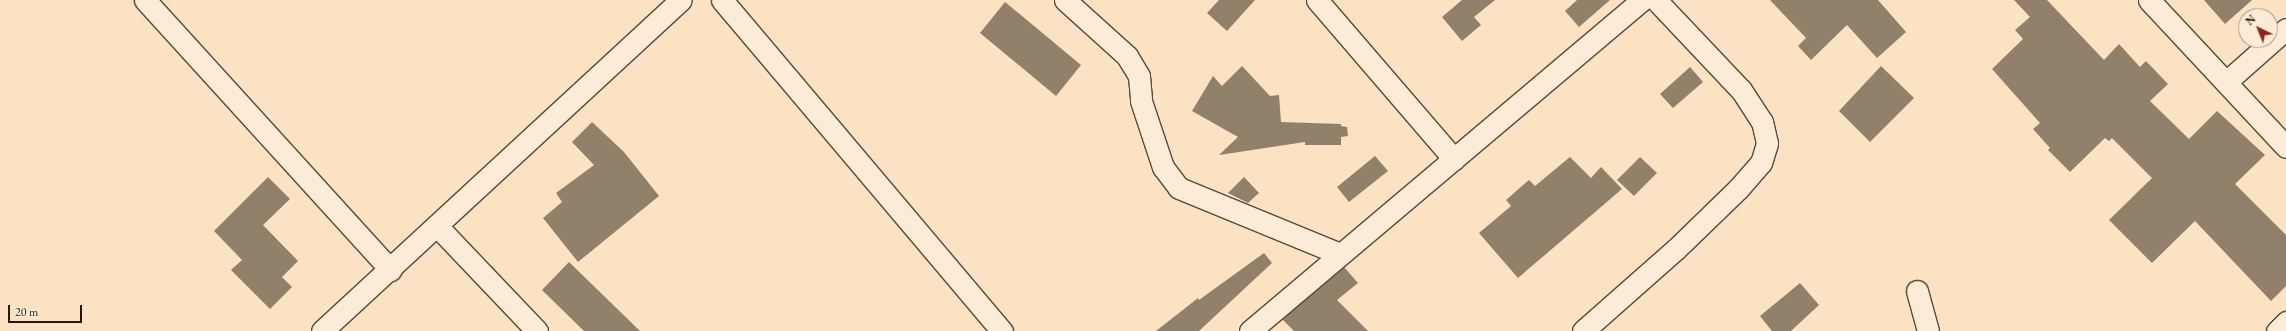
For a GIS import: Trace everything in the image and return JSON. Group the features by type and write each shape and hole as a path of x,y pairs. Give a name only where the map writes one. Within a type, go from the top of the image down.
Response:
{"street":[{"path":"144,0 391,270"},
{"path":"322,331 391,270 681,0"},
{"path":"722,0 1002,331"},
{"path":"1065,0 1127,56 1139,76 1141,101 1163,168 1179,188 1340,254"},
{"path":"1317,0 1454,159"},
{"path":"1250,331 1642,0"},
{"path":"1583,331 1676,249 1738,189 1761,163 1768,143 1762,122 1741,90 1656,0"},
{"path":"2149,0 2286,147"},
{"path":"2226,82 2286,29"},
{"path":"437,226 537,331"},
{"path":"1917,291 1928,331"},
{"path":"2278,331 2286,322"}],"building":[{"path":"1219,0 1255,0 1227,31 1207,13"},
{"path":"1462,0 1495,0 1474,17 1481,25 1462,41 1442,17"},
{"path":"1577,0 1610,0 1579,27 1565,11"},
{"path":"1770,0 1878,0 1906,32 1877,58 1847,25 1811,60 1798,46 1806,38"},
{"path":"2014,0 2047,0 2104,60 2119,44 2140,67 2146,61 2168,84 2150,101 2189,139 2217,111 2265,155 2235,184 2286,235 2286,286 2271,301 2195,221 2152,263 2109,220 2152,178 2112,138 2109,141 2105,138 2070,172 2048,150 2050,148 2033,129 2040,123 1992,69 2023,39 2015,30 2030,17"},
{"path":"2204,0 2252,0 2243,8 2238,8 2238,12 2225,24"},
{"path":"1005,2 1081,65 1056,96 980,33"},
{"path":"1242,66 1270,96 1279,95 1281,122 1341,124 1341,126 1347,127 1348,136 1341,137 1341,145 1305,145 1305,142 1219,155 1238,137 1192,111 1213,76 1222,86"},
{"path":"1881,66 1914,98 1870,142 1839,111"},
{"path":"1690,67 1703,82 1673,108 1660,94"},
{"path":"592,122 624,152 659,196 578,262 543,218 562,202 556,193 594,165 572,142"},
{"path":"1375,156 1388,171 1349,202 1337,187"},
{"path":"1570,157 1591,178 1601,167 1622,189 1518,278 1479,233 1511,206 1506,200 1529,180 1535,186"},
{"path":"1640,157 1657,173 1634,196 1617,180"},
{"path":"268,177 290,199 263,225 298,261 282,277 292,287 270,309 231,270 242,260 214,231"},
{"path":"1244,177 1259,193 1248,203 1228,193"},
{"path":"1264,253 1272,263 1199,331 1156,331 1198,298 1199,300"},
{"path":"569,262 640,331 584,331 542,290"},
{"path":"1344,267 1358,283 1337,300 1368,331 1294,331 1282,319"},
{"path":"1800,283 1819,305 1791,331 1772,331 1760,316"}]}
